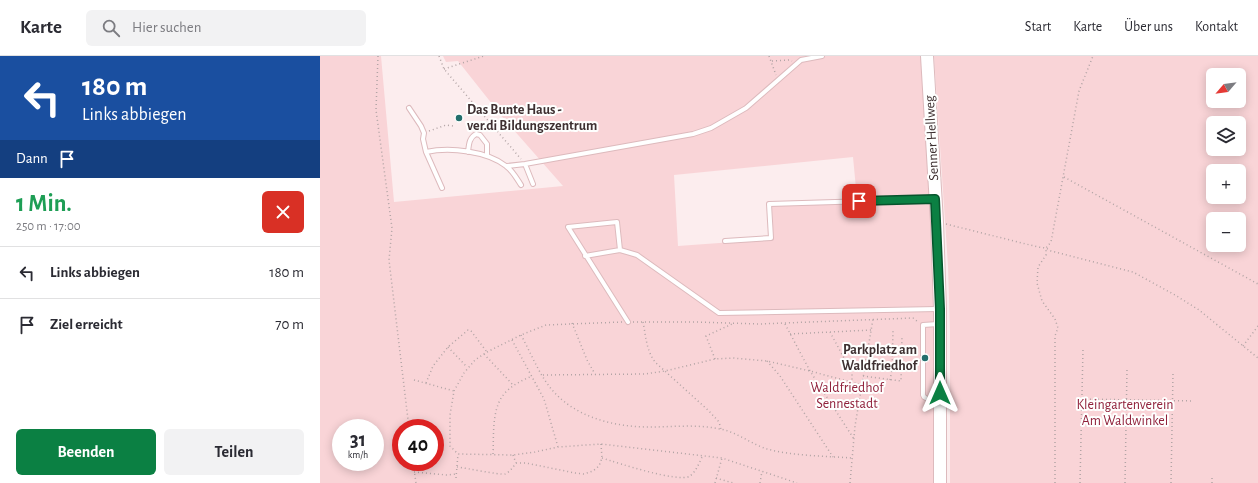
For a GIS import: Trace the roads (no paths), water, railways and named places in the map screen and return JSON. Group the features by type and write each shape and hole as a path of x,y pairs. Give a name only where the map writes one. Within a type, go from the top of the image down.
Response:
{"street":[{"name":"Senner Hellweg","path":"927,56 937,222 940,309 942,483"}],"lane":[{"path":"507,166 693,134 711,128 746,108 801,60 822,56"},
{"path":"409,108 424,133 423,139 426,152 442,188"},
{"path":"468,152 469,141 472,136 476,134 480,135 487,144 487,156"},
{"path":"426,152 448,149 487,156 507,166 521,186"},
{"path":"525,164 533,184"},
{"path":"725,241 771,238 769,204 935,199"},
{"path":"620,250 617,222 568,227 628,322"},
{"path":"585,256 620,250 637,255 719,313 940,309"},
{"path":"940,324 923,325 923,395 940,406"}],"place":[{"name":"Das Bunte Haus - ver.di Bildungszentrum","path":"459,118"},
{"name":"Parkplatz am Waldfriedhof","path":"925,358"}],"park label":[{"name":"Waldfriedhof Sennestadt","path":"847,396"},
{"name":"Kleingartenverein Am Waldwinkel","path":"1125,414"}]}
